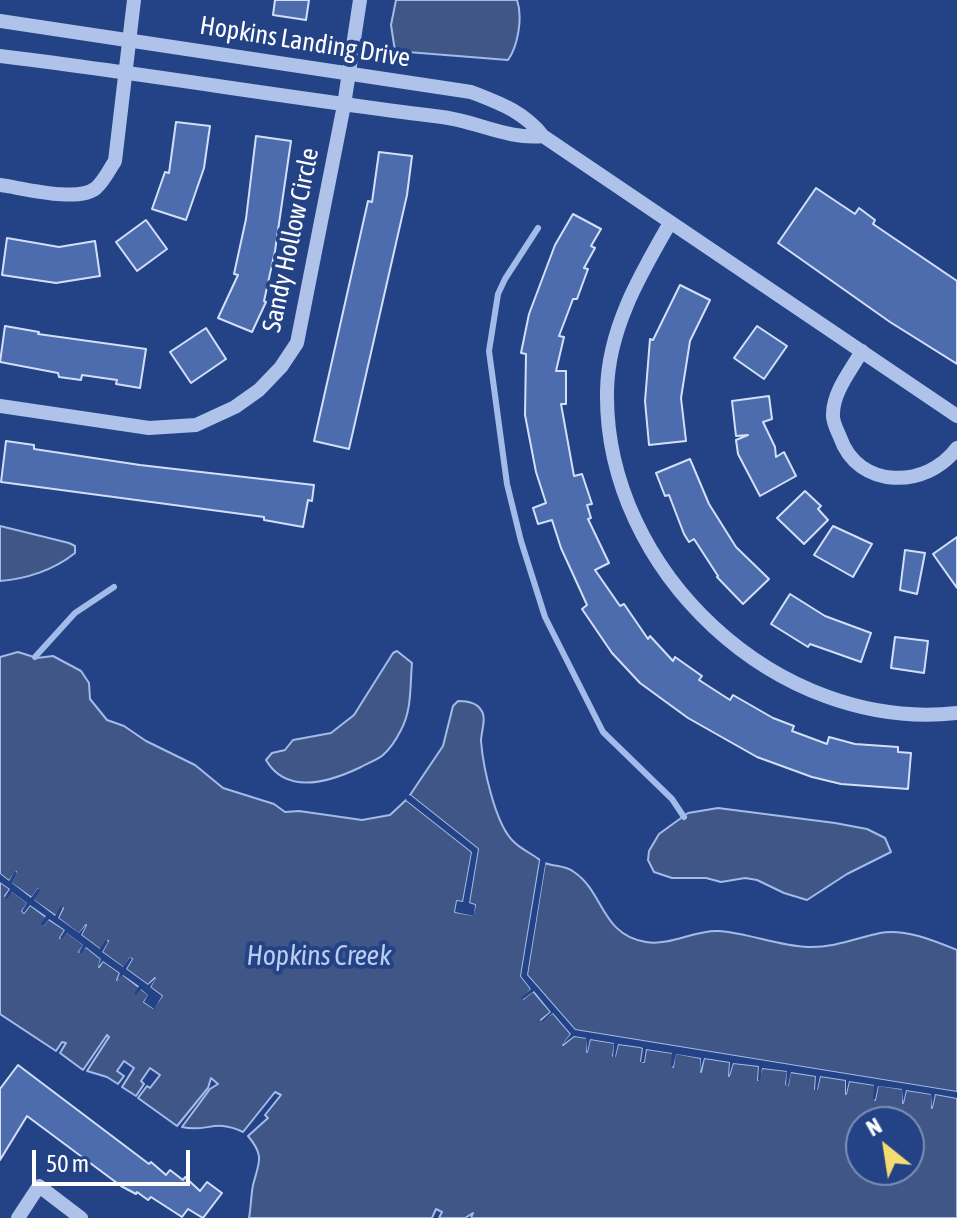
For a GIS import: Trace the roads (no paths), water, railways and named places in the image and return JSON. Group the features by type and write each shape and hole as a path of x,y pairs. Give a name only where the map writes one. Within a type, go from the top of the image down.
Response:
{"street":[{"path":"0,185 73,195 94,190 115,161 134,0"},
{"name":"Sandy Hollow Circle","path":"0,406 149,428 196,425 235,407 259,390 281,367 297,343 344,105 360,0"},
{"name":"Hopkins Landing Drive","path":"0,21 471,92 530,120 543,136 957,416"},
{"name":"Hopkins Landing Drive","path":"0,56 126,71 455,119 524,138 543,136"},
{"path":"670,223 629,299 613,344 607,389 609,438 623,492 641,535 672,581 703,616 737,648 783,677 824,697 878,710 932,716 957,713"},
{"path":"862,351 836,397 832,416 843,445 862,468 900,480 920,476 940,465 957,448"},
{"path":"18,1218 39,1186 81,1218"}],"water":[{"path":"396,0 517,0 519,23 512,54 508,60 395,51 391,25"},
{"path":"0,526 69,543 75,546 75,553 39,573 0,581"},
{"path":"397,651 412,663 410,697 405,722 386,753 361,767 324,780 298,782 275,771 266,760 272,753 285,750 293,740 331,733 354,715"},
{"name":"Hopkins Creek","path":"18,652 37,658 53,656 81,671 89,683 90,699 107,720 195,765 223,788 274,804 285,812 299,811 362,820 390,815 406,800 472,852 463,902 457,901 455,912 473,915 475,905 469,903 478,849 410,795 443,746 453,706 458,701 468,702 477,706 484,717 481,741 487,779 501,823 514,842 540,860 521,976 531,989 523,999 533,991 551,1012 541,1020 553,1013 571,1034 563,1045 574,1036 587,1038 587,1052 590,1039 615,1043 613,1056 618,1044 640,1047 643,1048 641,1061 644,1062 646,1049 673,1053 673,1067 675,1053 701,1058 701,1072 704,1058 730,1062 729,1076 733,1063 759,1066 758,1080 762,1068 788,1071 786,1084 790,1072 816,1076 815,1089 820,1076 846,1080 846,1094 849,1081 875,1085 875,1100 878,1085 903,1089 903,1103 906,1090 932,1094 932,1108 935,1094 957,1098 957,1218 471,1218 473,1213 465,1218 439,1218 442,1212 436,1209 432,1218 249,1218 259,1154 248,1136 268,1118 265,1115 281,1095 275,1092 243,1132 225,1126 182,1127 210,1089 218,1084 211,1078 208,1088 177,1126 138,1098 160,1075 150,1068 136,1096 122,1087 134,1068 124,1061 117,1071 124,1076 118,1084 87,1071 109,1037 107,1035 83,1070 60,1053 66,1043 62,1042 56,1051 0,1014 0,882 10,889 5,896 12,891 28,903 22,911 24,913 30,905 46,917 44,925 48,919 65,930 60,938 67,932 84,945 79,952 86,947 101,959 99,967 103,961 120,973 117,980 122,974 149,995 144,1002 153,1008 162,996 150,987 155,978 148,985 126,969 132,959 124,968 102,952 108,941 101,950 81,935 86,925 79,934 58,918 63,908 56,916 33,900 38,889 32,898 11,883 16,872 9,881 0,874 0,657"},
{"path":"718,808 867,829 885,838 891,852 847,874 807,900 757,880 745,878 721,882 706,878 672,878 654,872 648,860 649,851 659,834 688,813"},
{"path":"545,863 574,872 592,890 620,931 646,942 664,942 718,931 817,947 880,933 899,932 957,950 957,1092 575,1030 527,975"}],"waterway":[{"path":"538,228 498,294 489,351 507,484 521,541 545,617 603,732 672,799 684,817"},
{"path":"35,657 75,613 114,587"}]}
